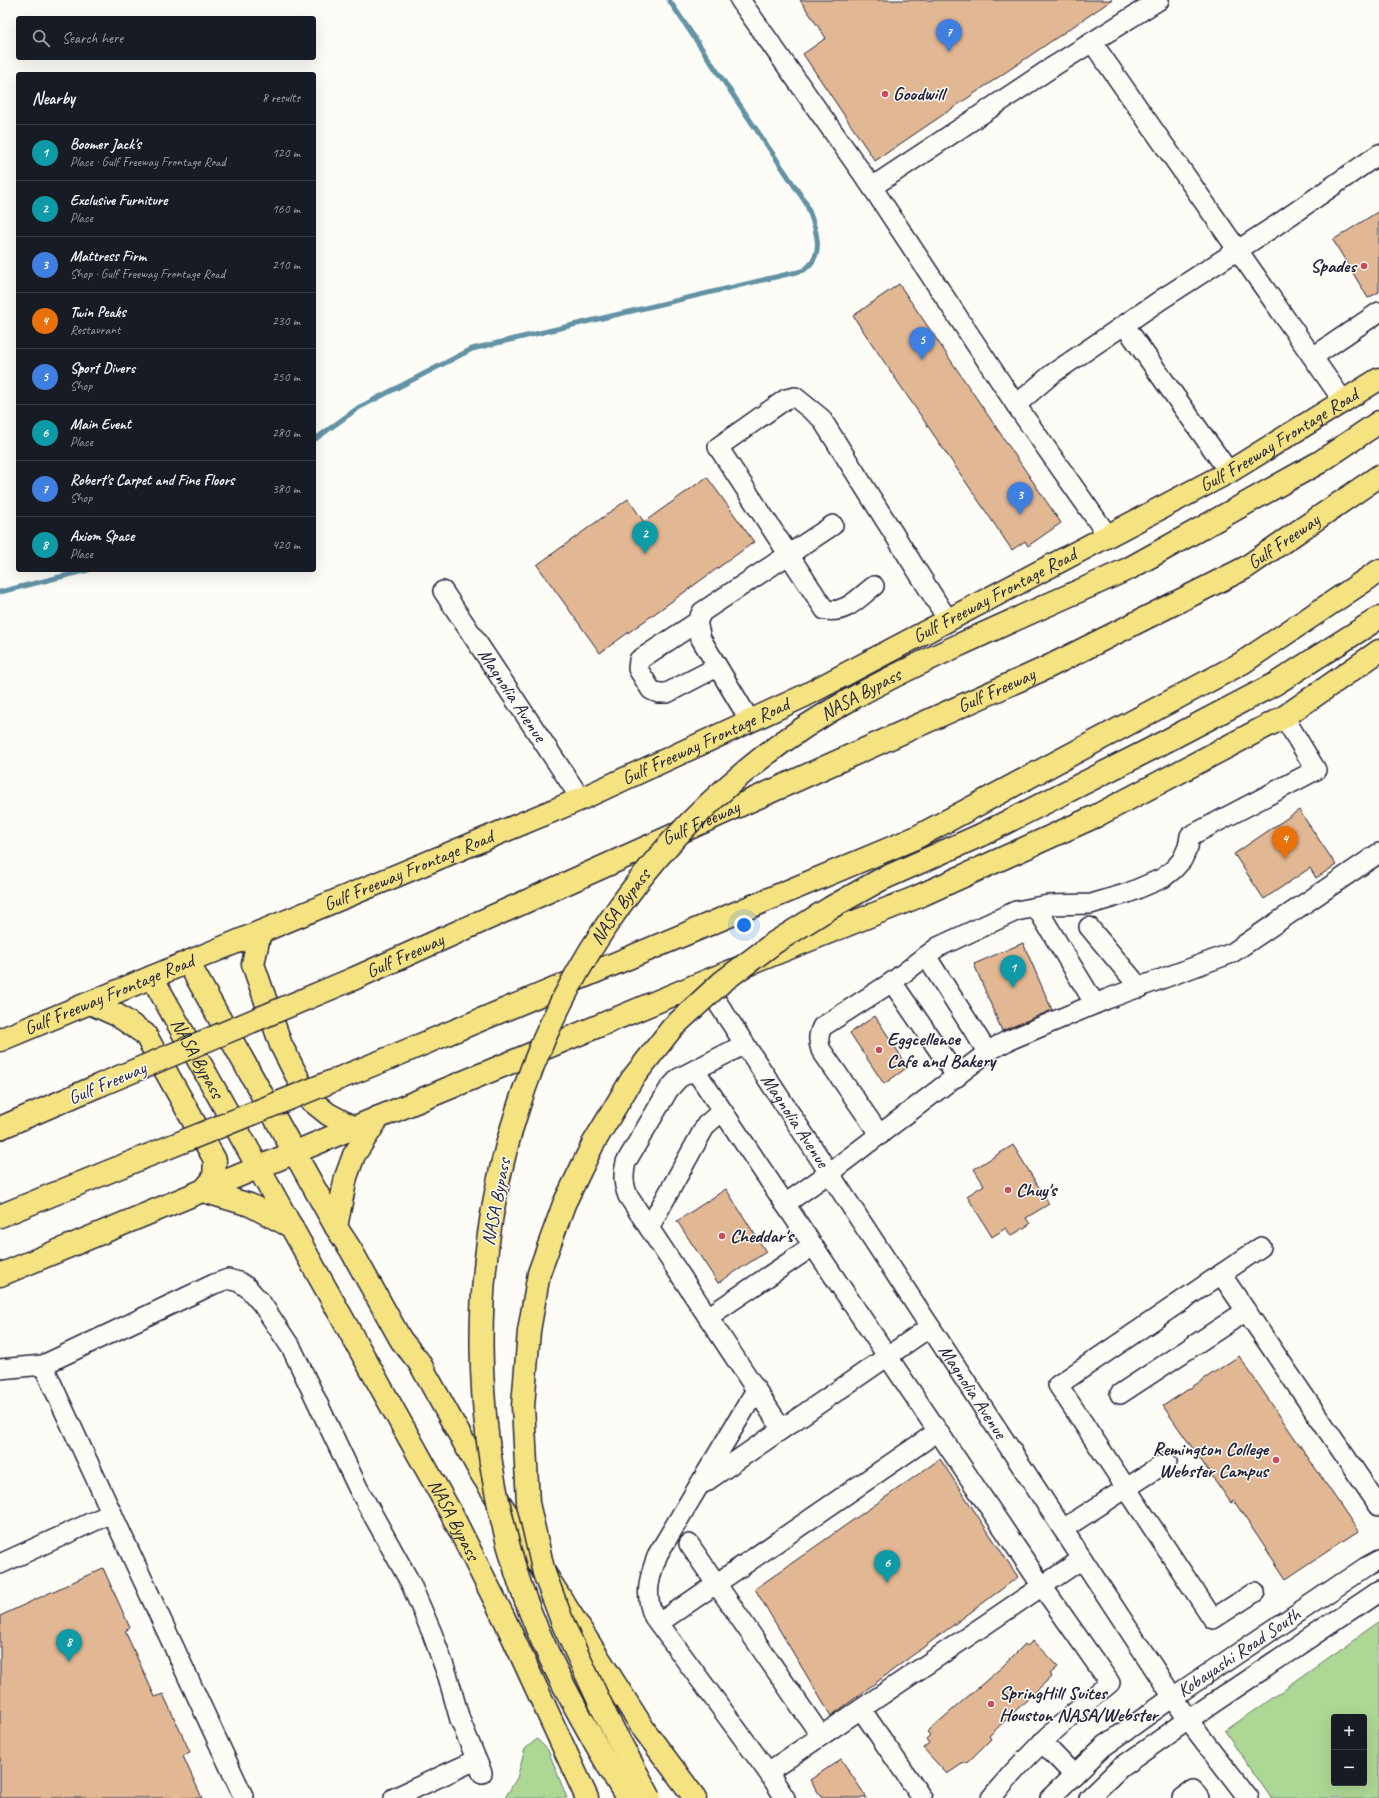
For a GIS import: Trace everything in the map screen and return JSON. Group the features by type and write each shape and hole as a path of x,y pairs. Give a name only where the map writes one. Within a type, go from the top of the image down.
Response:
{"main road":[{"name":"Gulf Freeway Frontage Road","path":"0,1040 152,978 581,798 804,696 1229,472 1379,379"},
{"name":"NASA Bypass","path":"627,1798 573,1703 552,1662 533,1620 517,1576 495,1492 488,1445 483,1391 481,1322 487,1236 495,1193 506,1147 520,1101 537,1056 556,1013 580,969 606,927 633,888 661,853 693,819 727,787 762,757 803,728 883,680 1130,568 1320,462 1379,422"},
{"name":"Gulf Freeway","path":"0,1128 353,979 1046,668 1245,568 1379,476"},
{"path":"0,1216 387,1059 915,838 1242,663 1379,571"},
{"path":"650,1798 607,1718 564,1626 544,1573 528,1503 523,1406 529,1331 540,1273 564,1204 593,1144 632,1079 672,1028 722,982 774,943 830,908 880,880 981,835 1275,684 1379,618"},
{"path":"0,1275 704,982 917,897 1096,816 1284,717 1379,651"},
{"path":"260,932 253,964 280,1045 308,1098 328,1114 354,1128"},
{"name":"NASA Bypass","path":"188,962 336,1227 351,1250 401,1340 420,1362 481,1473 645,1732 695,1798"},
{"name":"NASA Bypass","path":"152,978 451,1513 504,1618 587,1798"},
{"path":"90,1003 117,1015 145,1034 215,1160 214,1178 203,1191"},
{"path":"336,1227 346,1177 354,1155 379,1117"},
{"path":"203,1191 250,1205 292,1227"}],"street":[{"path":"740,0 872,187 1016,405 1108,536"},
{"path":"872,187 1054,66 1159,0"},
{"path":"1092,42 1344,402"},
{"path":"1016,405 1052,374 1237,249 1275,226 1379,154"},
{"path":"1313,357 1379,312"},
{"path":"1125,326 1229,472"},
{"path":"874,586 846,609 834,612 825,610 718,447 786,399 795,397 821,418 948,620"},
{"path":"718,666 667,693 658,693 651,690 638,669 639,660 697,622 702,612 833,525"},
{"name":"Magnolia Avenue","path":"443,591 581,798"},
{"path":"697,622 701,639 750,721"},
{"path":"880,1135 821,1050 818,1042 822,1027 892,982 938,947 1016,911 1036,907 1090,904 1128,893 1163,878 1174,870 1182,860 1188,847 1190,836 1316,770 1284,717"},
{"path":"785,1204 830,1174 988,1053 1007,1041 1095,1004 1232,953 1379,853"},
{"path":"1036,907 1095,1004"},
{"path":"1089,927 1140,988"},
{"path":"926,956 988,1053"},
{"name":"Magnolia Avenue","path":"704,982 1188,1720 1248,1798"},
{"path":"892,982 957,1077"},
{"path":"744,1044 679,1078 669,1088 626,1162 623,1173 624,1184 628,1196 782,1429"},
{"path":"695,1070 937,1432 1110,1683 1074,1711 1042,1742 991,1798"},
{"path":"650,1228 706,1125 722,1111"},
{"path":"708,1317 813,1246"},
{"path":"1255,1592 1213,1619 1058,1385 1261,1247"},
{"path":"1221,1274 1379,1506"},
{"path":"0,1369 43,1365 214,1284 228,1280 239,1282 248,1288 262,1304 292,1348 358,1488 410,1582 432,1633 448,1676 460,1720 479,1766 394,1798"},
{"path":"1120,1394 1246,1311"},
{"path":"698,1487 930,1327"},
{"path":"43,1365 244,1798"},
{"path":"756,1390 658,1554 652,1569 648,1593 649,1604 658,1623 768,1772 785,1798"},
{"path":"658,1623 937,1432"},
{"path":"1063,1529 1167,1462"},
{"path":"0,1564 112,1513"},
{"path":"689,1544 821,1736"},
{"path":"768,1772 1082,1559"},
{"name":"Kobayashi Road South","path":"1050,1798 1103,1747 1173,1697 1366,1567 1379,1560"},
{"name":"Kobayashi Road South","path":"1089,1798 1120,1768 1188,1720 1379,1591"},
{"path":"861,1709 922,1798"},
{"path":"1042,1742 1074,1775"},
{"path":"1182,1798 1193,1790 1199,1798"}],"green space":[{"path":"1379,1622 1379,1798 1271,1798 1225,1731"},
{"path":"537,1739 548,1750 567,1798 505,1798 517,1778 525,1749"}],"building":[{"path":"800,0 1112,0 875,161 803,54 826,38"},
{"name":"Spades","path":"1379,211 1379,292 1368,298 1333,240"},
{"path":"899,284 1061,523 1028,546 1025,541 1012,550 853,316"},
{"path":"707,477 754,542 600,653 537,565 628,499 644,522"},
{"path":"1299,810 1336,865 1316,878 1310,868 1264,899 1234,854"},
{"path":"1023,943 1052,1010 1002,1031 974,964"},
{"name":"Eggcellence Cafe and Bakery","path":"875,1016 908,1067 884,1084 850,1033"},
{"name":"Chuy's","path":"1013,1145 1049,1204 1026,1218 1030,1224 1011,1236 1006,1228 992,1237 967,1196 984,1185 974,1169"},
{"name":"Cheddar's","path":"726,1189 766,1252 718,1283 677,1221"},
{"path":"1239,1356 1358,1531 1286,1579 1234,1501 1231,1503 1163,1406"},
{"path":"940,1459 1018,1577 831,1716 755,1589"},
{"path":"103,1568 130,1628 125,1631 155,1697 163,1694 190,1752 183,1756 202,1798 0,1798 0,1616"},
{"name":"SpringHill Suites Houston NASA/Webster","path":"1033,1641 1058,1667 1050,1674 1052,1676 989,1736 991,1739 968,1762 962,1764 947,1774 923,1748 929,1743 926,1739 930,1735 927,1732 1003,1666 1025,1644 1027,1646"},
{"path":"841,1759 867,1798 822,1798 810,1780"}],"waterway":[{"path":"316,439 358,408 472,349 798,272 804,270 811,263 816,256 817,238 806,203 669,0"},
{"path":"0,592 80,572"}],"place":[{"name":"Robert's Carpet and Fine Floors","path":"949,52"},
{"name":"Goodwill","path":"885,94"},
{"name":"Spades","path":"1364,266"},
{"name":"Sport Divers","path":"922,360"},
{"name":"Mattress Firm","path":"1020,515"},
{"name":"Exclusive Furniture","path":"645,554"},
{"name":"Twin Peaks","path":"1285,859"},
{"name":"Boomer Jack's","path":"1013,988"},
{"name":"Eggcellence Cafe and Bakery","path":"879,1050"},
{"name":"Chuy's","path":"1008,1190"},
{"name":"Cheddar's","path":"722,1236"},
{"name":"Remington College Webster Campus","path":"1276,1460"},
{"name":"Main Event","path":"887,1583"},
{"name":"Axiom Space","path":"69,1662"},
{"name":"SpringHill Suites Houston NASA/Webster","path":"991,1704"}]}
